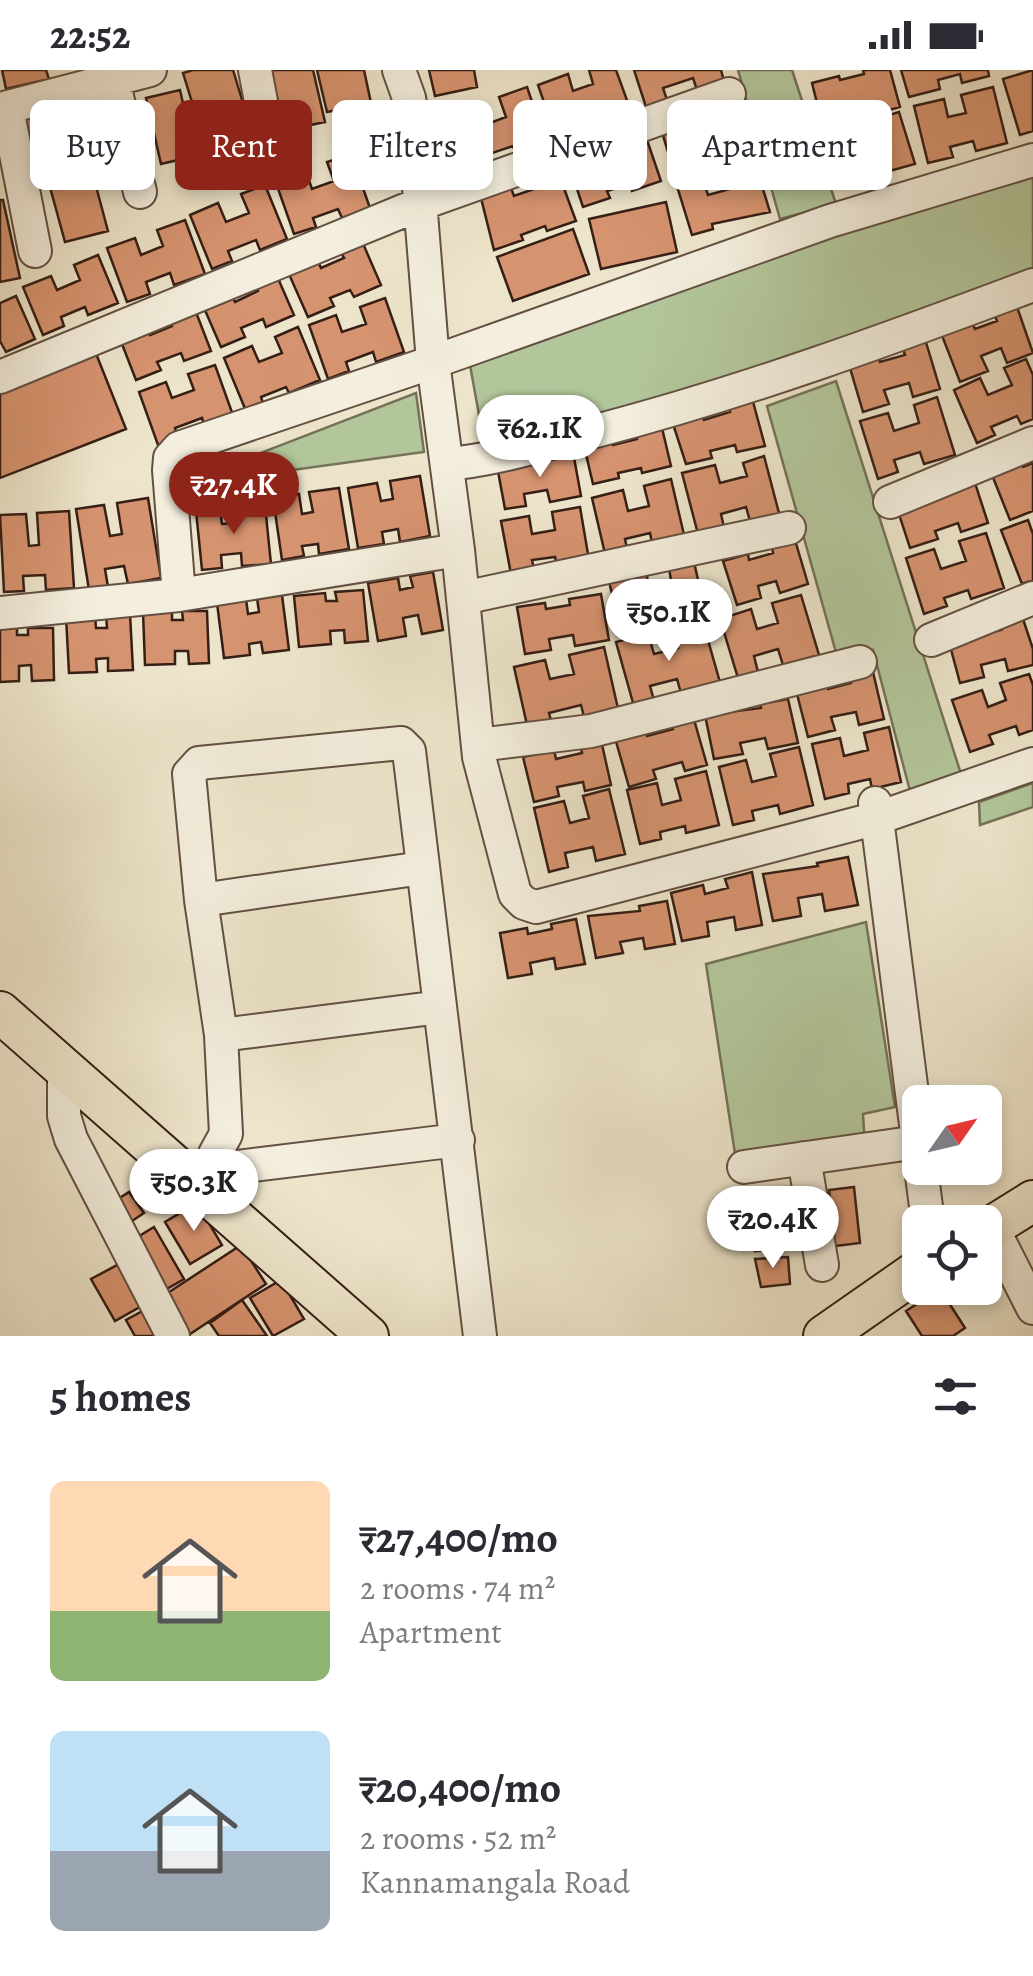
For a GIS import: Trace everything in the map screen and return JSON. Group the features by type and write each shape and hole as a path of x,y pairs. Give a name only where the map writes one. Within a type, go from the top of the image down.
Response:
{"main road":[{"path":"0,1012 205,1176 368,1336"},
{"path":"1002,1220 1033,1201"},
{"path":"829,1334 902,1282"}],"street":[{"path":"36,251 4,108 150,70"},
{"path":"255,70 261,100"},
{"path":"399,70 428,202"},
{"path":"416,70 428,126 428,202 442,358 486,745 528,886 536,890 840,815 876,811 1033,764"},
{"path":"112,80 140,192"},
{"path":"0,377 428,202 729,94"},
{"path":"179,595 169,470 170,458 179,448 830,221 1033,160"},
{"path":"456,463 670,411 836,359 1033,285"},
{"path":"890,502 1033,443"},
{"path":"456,463 458,550 470,597"},
{"path":"470,597 790,528"},
{"path":"0,613 179,595 458,550"},
{"path":"930,640 1033,598"},
{"path":"486,745 591,731 860,662"},
{"path":"205,1176 226,1134 221,1036 201,900 189,774 199,764 401,743 409,751 480,1336"},
{"path":"876,811 1033,748"},
{"path":"876,811 911,1085"},
{"path":"201,900 422,868"},
{"path":"221,1036 440,1006"},
{"path":"64,1067 64,1116 71,1139 172,1336"},
{"path":"205,1176 458,1140"},
{"path":"744,1167 804,1158 902,1155"},
{"path":"804,1158 822,1265"},
{"path":"1002,1254 1033,1308"}],"green space":[{"path":"738,70 792,70 802,100 746,100"},
{"path":"1033,163 1033,273 487,459 470,365"},
{"path":"772,190 831,190 836,204 780,219"},
{"path":"836,381 961,774 910,791 873,650 837,656 767,406"},
{"path":"416,393 424,452 175,486"},
{"path":"1033,783 1033,807 980,825 979,802"},
{"path":"866,922 895,1107 863,1114 865,1147 739,1180 706,964"}],"building":[{"path":"2,70 46,70 49,79 6,89"},
{"path":"233,70 242,100 191,100 183,73"},
{"path":"267,70 313,70 325,122 312,125 312,100 274,100"},
{"path":"317,70 364,70 370,100 332,100 332,111 327,112"},
{"path":"429,70 474,70 477,87 435,96"},
{"path":"589,70 616,70 627,100 543,100 538,85 568,74 573,91 593,84"},
{"path":"634,70 721,70 724,81 697,90 693,78 663,88 667,100 647,107"},
{"path":"863,70 890,70 900,107 892,109 892,100 816,100 812,83 864,74"},
{"path":"901,70 988,70 989,76 962,83 960,74 938,80 940,89 909,97"},
{"path":"1033,70 1033,131 1020,135 1003,79"},
{"path":"527,87 531,100 513,100 513,146 493,153 493,122 506,117 499,97"},
{"path":"993,87 1007,143 976,151 973,141 950,147 953,157 928,163 914,106 944,99 948,117 966,113 961,95"},
{"path":"180,90 182,100 175,100 175,161 161,164 155,138 155,100 146,98"},
{"path":"899,112 915,164 892,170 892,114"},
{"path":"30,114 30,169 21,116"},
{"path":"647,140 661,181 647,186"},
{"path":"332,182 332,190 364,190 370,208 342,218 338,209 313,218 316,227 294,234 279,190 312,189"},
{"path":"511,188 514,196 531,190 565,190 576,221 547,231 545,226 521,235 523,240 494,250 481,198"},
{"path":"51,190 97,190 108,231 65,242"},
{"path":"267,190 287,239 260,250 256,240 228,251 232,261 212,269 190,215 218,203 226,222 249,213 241,194"},
{"path":"577,190 610,190 607,191 610,198 583,207"},
{"path":"678,190 706,190 708,195 726,190 763,190 770,212 712,224 713,229 692,235"},
{"path":"0,200 20,278 0,282"},
{"path":"666,202 677,252 601,269 589,219"},
{"path":"185,220 205,274 174,285 170,273 146,282 150,294 127,302 107,248 135,238 141,255 163,246 157,230"},
{"path":"573,229 589,274 513,301 497,257"},
{"path":"361,239 381,285 354,297 350,290 330,298 334,306 308,317 288,272 317,259 321,268 344,258 339,249"},
{"path":"98,255 118,303 88,315 85,307 61,317 64,326 43,335 23,287 51,276 57,290 80,280 74,265"},
{"path":"277,276 294,315 266,327 263,319 241,328 245,337 221,347 204,308 232,296 235,302"},
{"path":"16,296 35,339 6,352 0,341 0,303"},
{"path":"385,298 404,352 376,362 373,352 346,362 349,371 328,379 309,325 336,315 342,332 366,324 360,307"},
{"path":"1016,304 1033,353 1007,363 1001,348 981,356 988,371 960,382 941,333 971,321 975,329 997,321 994,313"},
{"path":"194,307 211,351 184,361 181,353 157,362 161,370 136,380 120,339 147,327 150,335 172,326 169,318"},
{"path":"298,327 320,380 289,393 286,387 261,397 263,403 246,411 224,358 252,346 259,362 282,353 275,337"},
{"path":"925,339 940,389 913,397 909,383 884,390 889,404 863,412 848,361 877,353 880,362 905,355 902,346"},
{"path":"95,351 126,429 0,478 0,389"},
{"path":"1026,359 1033,375 1033,419 1021,424 1017,416 991,427 995,435 977,443 954,390 980,378 988,395 1012,385 1004,368"},
{"path":"215,365 234,418 205,428 202,418 175,428 178,438 158,445 139,392 166,382 172,398 194,390 188,374"},
{"path":"937,397 955,455 924,464 920,452 894,460 898,472 878,479 860,421 888,413 894,431 919,423 914,405"},
{"path":"752,398 765,446 737,452 735,445 710,451 712,458 686,464 673,424 730,412 728,406"},
{"path":"662,428 671,466 642,473 641,468 618,473 619,478 593,484 584,446 612,440 613,445"},
{"path":"573,452 581,496 550,502 547,490 524,494 526,506 505,509 497,466 545,463 544,457"},
{"path":"764,456 779,513 750,521 746,507 721,514 724,527 698,534 682,473 715,465 720,483 747,476 743,463"},
{"path":"1019,459 1023,467 1033,463 1033,511 1010,520 990,470"},
{"path":"420,476 430,536 400,542 398,529 382,532 384,544 358,548 348,488 377,483 381,501 393,499 390,481"},
{"path":"671,479 685,539 653,547 650,533 625,539 628,553 606,558 592,498 623,490 628,511 649,506 644,486"},
{"path":"974,480 988,523 961,532 958,523 935,531 938,539 910,548 896,505"},
{"path":"339,488 349,549 319,554 318,544 302,546 304,556 282,560 273,498 299,494 302,514 313,512 309,492"},
{"path":"148,498 161,578 128,584 124,566 105,569 108,587 89,590 76,509 104,505 110,536 122,534 117,503"},
{"path":"265,505 271,564 242,566 241,553 221,555 222,568 202,570 196,511 220,509 222,524 233,523 231,508"},
{"path":"580,507 589,560 557,565 555,557 532,560 534,569 511,574 501,521 529,516 532,534 555,530 552,512"},
{"path":"69,511 74,588 46,590 45,575 23,576 24,591 4,592 0,515 26,514 29,546 39,545 37,513"},
{"path":"1028,520 1033,534 1033,580 1022,584 1001,530"},
{"path":"986,533 1004,588 971,599 968,590 944,598 947,606 924,614 906,558 934,549 941,569 966,561 959,541"},
{"path":"795,540 808,584 780,593 776,581 758,586 761,598 737,605 723,561 748,554 749,560 773,553 772,547"},
{"path":"694,562 706,615 678,621 675,608 647,614 650,627 621,634 609,581 646,573 649,585 671,580 669,568"},
{"path":"433,572 443,630 422,634 418,615 403,618 406,636 378,641 368,583 398,578 400,590 413,587 410,576"},
{"path":"363,590 368,641 345,643 344,630 330,631 331,644 299,647 294,596 325,593 326,601 337,601 335,592"},
{"path":"601,594 609,640 575,646 573,635 549,639 551,650 525,654 517,607 545,603 546,609 570,605 569,599"},
{"path":"282,595 289,650 263,653 261,642 249,644 250,655 224,658 217,603 246,599 248,614 259,612 257,598"},
{"path":"801,595 819,655 783,665 778,649 754,656 758,672 738,678 720,619 751,609 757,629 778,623 772,603"},
{"path":"182,611 207,611 209,663 189,664 188,651 175,651 175,664 145,665 143,612 172,612 172,620 183,620"},
{"path":"130,614 133,670 108,671 108,658 96,659 97,672 69,673 66,617 95,615 96,628 107,628 106,615"},
{"path":"1022,616 1033,649 1033,665 1008,671 1005,659 981,665 984,677 960,683 949,642 1001,630 998,625"},
{"path":"702,619 721,686 682,697 677,679 650,686 655,704 635,710 616,642 648,633 654,654 678,648 672,627"},
{"path":"17,628 17,635 28,635 28,628 53,628 54,680 32,681 31,665 19,666 19,681 0,682 0,629"},
{"path":"604,647 619,713 585,721 581,705 549,713 553,728 529,734 514,667 545,660 550,679 574,674 569,655"},
{"path":"873,672 884,719 859,725 856,712 831,717 835,730 808,737 796,690 826,683 828,689 851,683 849,677"},
{"path":"1029,674 1033,685 1033,730 1019,735 1016,726 989,735 993,744 970,752 952,700 982,690 988,707 1006,700 1000,683"},
{"path":"788,699 798,743 768,749 765,738 740,743 743,754 714,759 705,715 761,708 760,704"},
{"path":"693,716 707,765 685,771 682,762 653,770 656,779 629,787 615,738 645,730 647,736 673,729 671,722"},
{"path":"889,727 901,782 872,789 870,779 848,784 849,793 825,799 812,744 840,738 844,756 868,750 864,733"},
{"path":"601,740 611,785 585,791 583,782 557,787 559,796 534,802 523,757 554,750 556,759 582,753 580,744"},
{"path":"799,747 813,805 780,814 778,805 752,811 754,820 733,825 719,767 746,760 752,782 776,776 770,754"},
{"path":"706,771 719,825 686,833 685,826 660,832 661,839 640,844 627,790 657,783 662,805 681,800 675,779"},
{"path":"609,789 625,854 596,861 593,847 565,853 568,867 549,872 534,808 564,801 570,823 589,818 583,796"},
{"path":"848,857 858,905 825,911 822,894 798,898 801,916 773,921 763,874"},
{"path":"752,872 762,925 736,930 734,917 707,922 709,936 682,941 671,893 703,885 705,894 728,888 725,879"},
{"path":"667,901 675,944 645,949 643,938 620,942 623,953 596,958 588,916 640,911 639,906"},
{"path":"576,919 585,964 556,969 554,958 530,963 532,974 508,978 500,933 527,928 528,934"},
{"path":"854,1187 860,1243 835,1246 829,1190"},
{"path":"129,1192 144,1213 126,1225 112,1203"},
{"path":"197,1203 222,1245 190,1264 165,1222"},
{"path":"783,1207 789,1247 755,1251 750,1211"},
{"path":"154,1227 184,1279 158,1294 128,1243"},
{"path":"241,1245 266,1284 187,1336 160,1298"},
{"path":"788,1257 790,1284 761,1287 755,1259"},
{"path":"121,1263 145,1304 115,1321 91,1279"},
{"path":"281,1280 304,1319 273,1336 250,1298"},
{"path":"242,1300 267,1336 219,1336 210,1323"},
{"path":"915,1305 950,1305 965,1328 953,1336 922,1336 906,1311"},
{"path":"150,1307 166,1336 135,1336 126,1320"}]}
